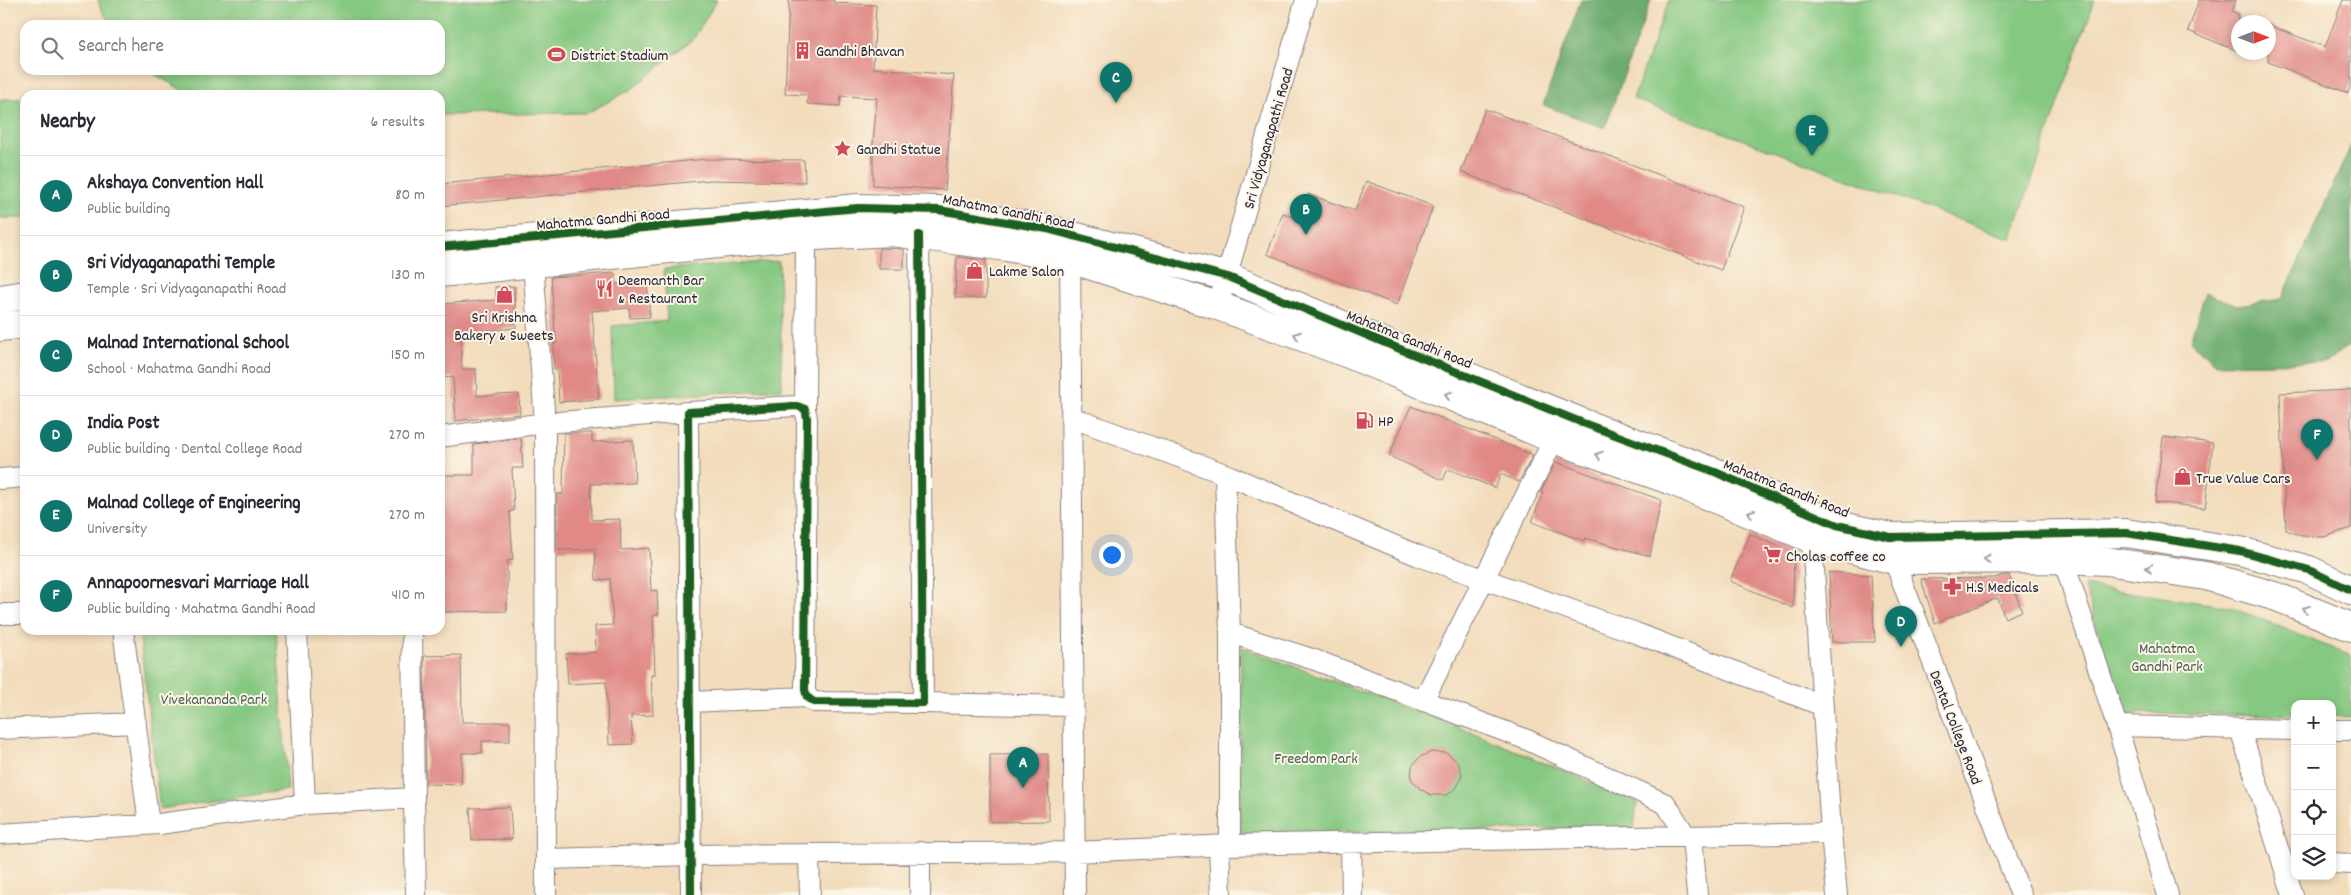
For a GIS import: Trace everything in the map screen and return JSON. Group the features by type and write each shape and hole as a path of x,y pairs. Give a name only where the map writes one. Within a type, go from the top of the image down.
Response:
{"street":[{"name":"Sri Vidyaganapathi Road","path":"1218,306 1228,277 1306,0"},
{"name":"Mahatma Gandhi Road","path":"445,272 532,250 858,208 939,210 1047,228 1070,247 1218,306 1346,353 1554,439 1667,479 1781,513 1837,525 1892,548 2126,533 2240,550 2309,570 2351,590"},
{"name":"Mahatma Gandhi Road","path":"445,247 532,250 892,232 1007,247 1070,247 1228,277 1583,423 1715,472 1781,513 1812,539 1892,548 2106,561 2206,576 2277,597 2351,627"},
{"path":"919,235 923,703"},
{"path":"806,236 805,690 807,698"},
{"path":"1070,247 1073,418 1075,895"},
{"path":"532,250 545,423 548,859 546,895"},
{"path":"0,299 20,296"},
{"path":"0,327 20,325"},
{"path":"445,436 545,423 688,412 797,406 805,409"},
{"path":"688,412 692,895"},
{"path":"1073,418 1225,474 1419,556 1636,633 1823,706"},
{"path":"1423,701 1554,439"},
{"path":"1221,895 1225,846 1230,633 1225,474"},
{"path":"0,479 20,477"},
{"path":"1812,539 1831,833 1837,895"},
{"name":"Dental College Road","path":"1892,548 2021,895"},
{"path":"2063,559 2117,726 2168,895"},
{"path":"0,614 20,614"},
{"path":"1230,633 1315,660 1525,739 1666,804 1689,836 1698,895"},
{"path":"124,635 149,824"},
{"path":"297,635 304,804"},
{"path":"412,635 416,895"},
{"path":"690,702 807,698 814,702 1073,706"},
{"path":"0,729 136,723"},
{"path":"2117,726 2291,730"},
{"path":"2240,729 2288,862 2293,895"},
{"path":"2336,730 2351,730"},
{"path":"0,834 149,824 304,804 414,798"},
{"path":"548,859 691,855 1074,852 1225,846 1831,833"},
{"path":"1351,843 1352,895"},
{"path":"920,852 920,895"},
{"path":"809,854 810,895"},
{"path":"2336,863 2351,864"}],"green space":[{"name":"District Stadium","path":"98,0 717,0 694,38 632,89 587,113 445,115 445,90 182,90 156,75 445,75 445,20 109,20 101,9"},
{"path":"1581,0 1651,0 1605,128 1543,105"},
{"path":"1669,0 2095,0 2011,239 1633,99"},
{"path":"0,99 20,99 20,218 0,218"},
{"path":"2351,145 2351,344 2327,362 2216,364 2190,341 2205,293 2237,305 2282,299"},
{"path":"779,261 782,389 614,399 612,326 667,321 664,269"},
{"name":"Mahatma Gandhi Park","path":"2085,586 2231,607 2351,656 2351,717 2336,716 2336,700 2291,700 2291,715 2122,713"},
{"name":"Vivekananda Park","path":"140,635 276,635 288,790 160,809"},
{"name":"Freedom Park","path":"1241,647 1469,731 1637,802 1634,828 1240,834"}],"building":[{"path":"789,0 834,0 834,3 876,5 873,68 954,75 945,190 873,185 873,144 877,98 841,96 840,106 807,104 808,95 785,94"},
{"path":"2199,0 2236,0 2232,11 2238,15 2231,15 2231,48 2188,31"},
{"path":"2343,0 2351,0 2351,84 2348,93 2268,62 2268,60 2276,60 2276,28 2325,47"},
{"path":"1485,109 1744,207 1721,270 1461,172"},
{"path":"708,159 804,160 805,182 710,180 445,206 445,184"},
{"path":"1366,181 1433,206 1397,305 1267,254 1283,213 1298,219 1308,194 1355,211"},
{"path":"879,248 904,249 904,269 879,269"},
{"path":"957,257 986,260 986,298 955,298"},
{"path":"615,273 616,284 647,282 650,317 630,318 629,308 592,311 599,399 559,402 557,369 554,369 553,344 556,344 551,277"},
{"path":"514,286 516,328 461,333 462,369 476,369 477,396 519,394 520,414 456,421 453,377 445,378 445,304 496,300 495,287"},
{"path":"2351,390 2351,528 2324,537 2302,536 2286,530 2280,393"},
{"path":"1411,406 1533,455 1519,482 1501,474 1495,488 1448,469 1443,480 1389,456"},
{"path":"564,433 592,433 592,442 633,440 635,483 591,484 592,520 620,519 621,550 649,548 651,591 657,590 658,615 653,616 655,675 651,675 653,715 631,716 633,744 609,745 606,682 568,684 566,654 596,652 595,626 613,625 610,579 596,580 595,549 557,550 557,494 563,494"},
{"path":"2163,437 2213,443 2205,508 2155,502"},
{"path":"521,438 523,468 512,468 514,511 510,511 513,560 507,561 507,611 445,612 445,475 474,475 474,444"},
{"path":"1556,462 1661,500 1650,556 1585,538 1584,541 1532,522 1543,492 1541,492"},
{"path":"1750,534 1794,553 1793,608 1730,581"},
{"path":"1829,572 1871,575 1875,642 1832,642"},
{"path":"2009,575 2022,611 2005,618 1998,598 1935,623 1921,579 1995,578"},
{"path":"461,655 462,722 510,722 510,741 482,741 482,753 462,753 461,785 426,784 424,656"},
{"path":"1431,752 1447,753 1458,762 1462,775 1457,787 1447,795 1431,795 1420,789 1411,779 1412,766 1420,757"},
{"path":"1048,754 1049,821 990,822 990,755"},
{"path":"510,807 512,839 472,840 470,808"}],"cycle path":[{"path":"445,247 858,208 939,210 1047,229 1228,277 1583,423 1715,472 1837,525 1890,537 2126,533 2240,551 2309,570 2351,590"},
{"path":"691,895 688,412 797,406 805,409 807,418 805,690 807,697 814,702 923,703 919,235"}],"place":[{"name":"Gandhi Bhavan","path":"802,50"},
{"name":"District Stadium","path":"557,54"},
{"name":"Malnad International School","path":"1116,103"},
{"name":"Gandhi Statue","path":"842,148"},
{"name":"Malnad College of Engineering","path":"1812,156"},
{"name":"Sri Vidyaganapathi Temple","path":"1306,235"},
{"name":"Lakme Salon","path":"975,270"},
{"name":"Deemanth Bar & Restaurant","path":"604,288"},
{"name":"Sri Krishna Bakery & Sweets","path":"504,294"},
{"name":"HP","path":"1364,420"},
{"name":"Annapoornesvari Marriage Hall","path":"2317,460"},
{"name":"True Value Cars","path":"2182,477"},
{"name":"Cholas coffee co","path":"1772,555"},
{"name":"H.S Medicals","path":"1952,586"},
{"name":"India Post","path":"1901,647"},
{"name":"Akshaya Convention Hall","path":"1023,788"}]}
